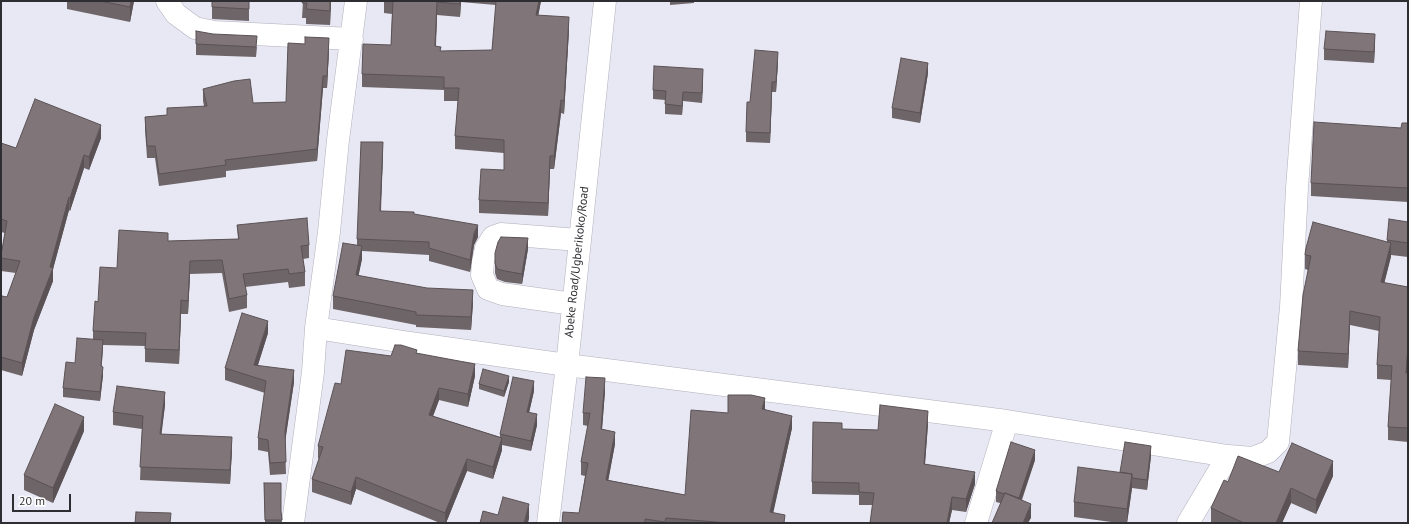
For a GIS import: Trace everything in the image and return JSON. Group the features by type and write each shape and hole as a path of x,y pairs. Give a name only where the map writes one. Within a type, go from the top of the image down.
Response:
{"street":[{"path":"167,1 176,14 195,28 214,32 352,39"},
{"path":"293,523 313,372 316,328 329,232 338,140 356,1"},
{"name":"Abeke Road/Ugberikoko/Road","path":"548,523 567,364 605,1"},
{"path":"316,328 404,342 567,364 1007,421 1228,456 1253,458 1268,452 1278,442 1291,307 1297,188 1311,1"},
{"path":"573,304 502,294 488,289 482,274 482,262 486,248 493,237 501,234 580,240"},
{"path":"976,523 1007,421"},
{"path":"1188,523 1228,456"}],"building":[{"path":"100,1 131,1 130,7"},
{"path":"212,1 249,1 249,9 212,7"},
{"path":"303,1 330,1 330,11 306,9 307,3 302,3"},
{"path":"393,1 460,1 460,4 437,2 435,46 441,47 440,51 492,50 496,1 539,1 536,15 569,17 564,101 561,100 554,156 550,156 548,203 479,200 481,169 504,170 504,140 455,136 459,88 444,88 444,77 362,74 363,44 391,45"},
{"path":"196,31 213,34 257,36 256,47 196,44"},
{"path":"1326,31 1375,34 1374,52 1324,49"},
{"path":"305,37 329,38 327,76 323,76 317,149 225,160 226,165 159,174 155,146 147,146 145,117 167,115 167,108 207,106 203,89 234,81 250,79 253,103 286,102 288,43 305,44"},
{"path":"755,50 778,52 776,82 772,82 770,133 746,132 747,102 750,102"},
{"path":"901,58 928,63 920,113 892,108"},
{"path":"654,66 703,69 702,93 683,92 682,106 665,104 666,91 653,90"},
{"path":"35,99 101,125 89,157 84,155 70,198 69,197 50,267 53,268 34,317 22,363 1,357 2,296 7,297 20,261 1,258 7,221 1,219 1,143 16,148"},
{"path":"1314,122 1401,128 1402,123 1408,123 1408,188 1311,183"},
{"path":"361,142 383,142 380,211 414,212 414,214 478,225 474,233 470,260 429,248 429,242 357,239"},
{"path":"307,218 309,245 301,246 305,272 289,274 288,269 243,274 247,295 229,299 222,260 190,261 188,301 181,300 179,350 145,349 146,333 93,331 95,301 98,302 100,267 117,268 119,230 168,233 168,241 239,239 237,225"},
{"path":"1389,219 1408,222 1408,243 1387,240"},
{"path":"1313,222 1391,243 1381,282 1408,287 1408,345 1406,373 1408,373 1408,428 1388,427 1392,366 1377,365 1380,317 1350,311 1348,354 1298,351 1303,295 1311,256 1305,255"},
{"path":"501,237 528,238 522,274 497,269 495,263 495,253"},
{"path":"343,243 362,246 356,275 427,288 473,290 471,317 416,315 416,312 333,296"},
{"path":"242,313 268,321 254,365 294,370 285,431 286,462 270,463 268,440 258,438 266,381 225,368"},
{"path":"77,338 103,340 101,366 103,367 100,392 63,388 66,362 75,363"},
{"path":"395,345 401,345 417,350 416,353 475,364 468,394 439,388 429,415 502,438 493,467 467,459 445,513 356,477 351,492 312,479 323,447 318,446 335,383 341,384 346,350 391,356"},
{"path":"483,369 509,376 504,391 479,384"},
{"path":"513,377 534,381 527,412 537,414 531,441 500,434"},
{"path":"586,377 605,378 601,429 615,432 606,480 685,495 691,410 728,413 728,395 751,395 765,398 762,409 792,416 770,512 785,515 784,523 728,523 666,518 665,522 645,519 645,523 562,523 563,512 579,513 588,463 581,462 590,413 583,413"},
{"path":"117,386 165,392 160,434 232,437 230,470 140,467 143,416 113,412"},
{"path":"55,404 84,417 53,488 24,475"},
{"path":"880,405 928,411 924,464 975,472 966,499 952,497 947,523 870,523 874,493 859,492 859,483 812,482 813,422 842,423 842,429 878,430"},
{"path":"1011,442 1035,450 1019,498 996,491"},
{"path":"1125,442 1151,446 1147,480 1132,478 1132,474 1120,472"},
{"path":"1292,443 1333,461 1316,500 1291,488 1276,523 1244,523 1211,508 1224,480 1228,482 1238,456 1279,472"},
{"path":"1078,467 1132,474 1127,509 1074,502"},
{"path":"264,483 281,483 282,520 265,520"},
{"path":"1005,493 1031,504 1023,523 992,523"},
{"path":"503,497 529,504 524,523 480,523 483,511 498,515"},
{"path":"136,512 171,513 170,523 135,523"}]}
